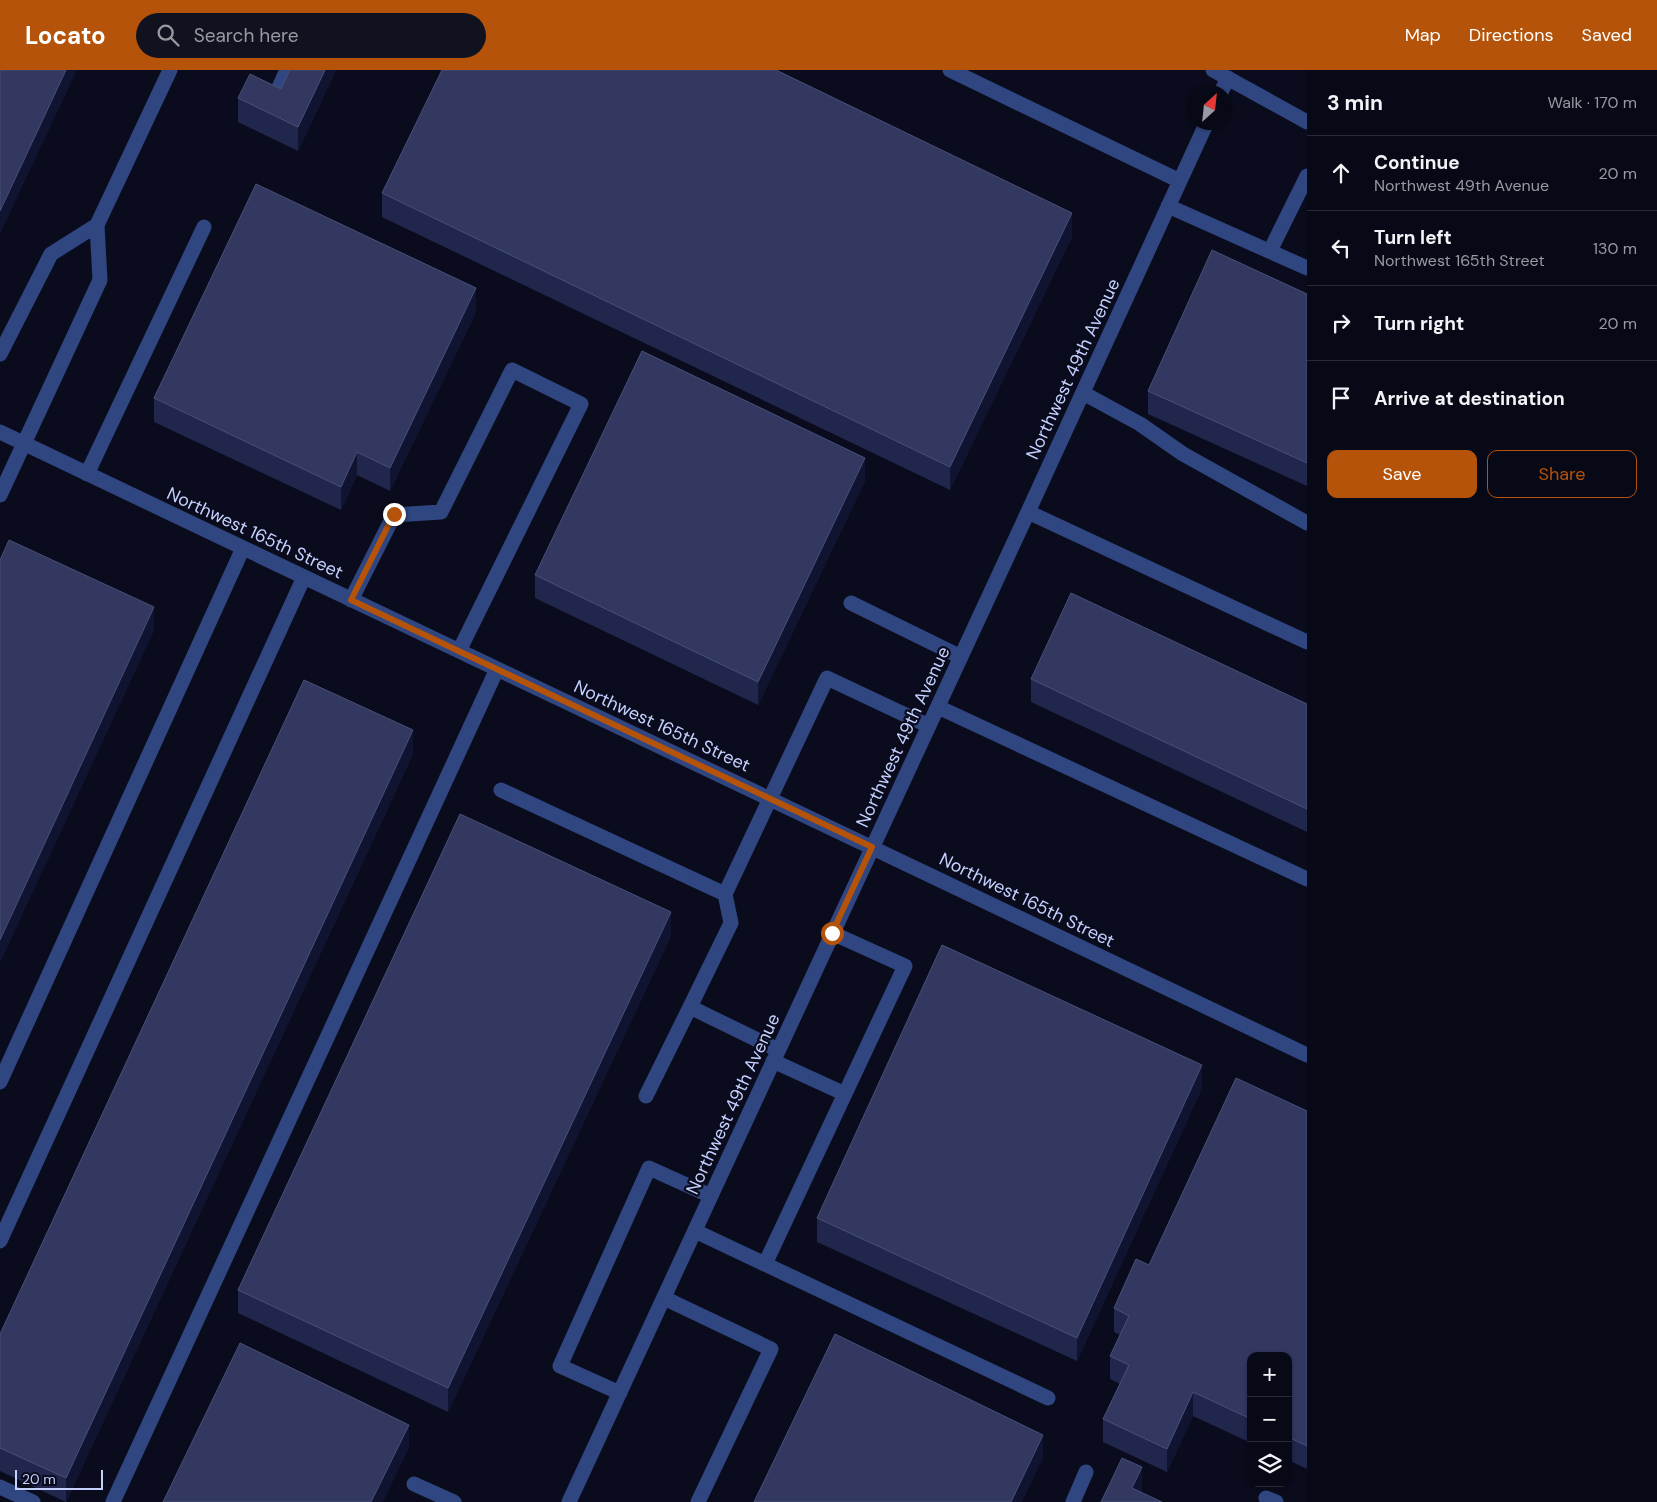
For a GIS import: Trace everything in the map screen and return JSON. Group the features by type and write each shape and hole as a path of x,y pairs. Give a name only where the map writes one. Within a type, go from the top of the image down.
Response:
{"street":[{"path":"0,495 100,280 97,225 170,70"},
{"path":"276,94 287,70"},
{"path":"950,70 1180,181"},
{"path":"1213,70 1307,122"},
{"path":"1224,85 1228,78"},
{"name":"Northwest 49th Avenue","path":"571,1501 1203,130"},
{"path":"1270,251 1307,176"},
{"path":"1168,206 1307,268"},
{"path":"0,354 51,254 97,225"},
{"path":"87,474 204,227"},
{"path":"351,600 394,514 441,512 512,370 581,404 459,651"},
{"path":"1083,393 1140,424 1182,454 1307,523"},
{"name":"Northwest 165th Street","path":"0,432 1307,1055"},
{"path":"1028,512 1307,642"},
{"path":"0,1082 242,548"},
{"path":"0,1241 304,577"},
{"path":"852,603 961,657"},
{"path":"113,1502 497,669"},
{"path":"646,1096 730,923 726,894 826,678 929,726"},
{"path":"938,707 1307,879"},
{"path":"501,790 726,894"},
{"path":"765,1264 904,966 832,933"},
{"path":"690,1007 845,1094"},
{"path":"620,1393 560,1366 649,1168 711,1196"},
{"path":"695,1231 1048,1398"},
{"path":"664,1298 771,1349 698,1502"},
{"path":"1073,1502 1086,1472"},
{"path":"414,1484 454,1502"},
{"path":"0,1487 33,1502"}],"building":[{"path":"0,70 66,70 0,211"},
{"path":"290,70 325,70 298,127 238,98 250,74 281,89"},
{"path":"442,70 776,70 1072,213 950,467 382,193"},
{"path":"256,184 476,288 390,468 357,452 341,487 154,398"},
{"path":"1212,250 1307,294 1307,463 1148,391"},
{"path":"642,351 865,458 758,682 535,575"},
{"path":"9,540 154,607 0,940 0,560"},
{"path":"1071,593 1307,704 1307,809 1031,679"},
{"path":"304,680 413,730 66,1478 0,1448 0,1334"},
{"path":"460,814 671,912 448,1388 238,1290"},
{"path":"942,945 1202,1065 1077,1338 817,1218"},
{"path":"1236,1078 1307,1111 1307,1446 1292,1439 1292,1352 1247,1352 1247,1417 1193,1392 1167,1449 1103,1419 1129,1365 1110,1356 1129,1316 1114,1308 1136,1259 1149,1265"},
{"path":"835,1334 1043,1435 1011,1502 754,1502"},
{"path":"240,1343 409,1425 371,1502 163,1502"},
{"path":"1122,1458 1142,1467 1132,1488 1162,1502 1101,1502"}],"route":[{"path":"394,514 351,600 872,847 832,933"}]}
